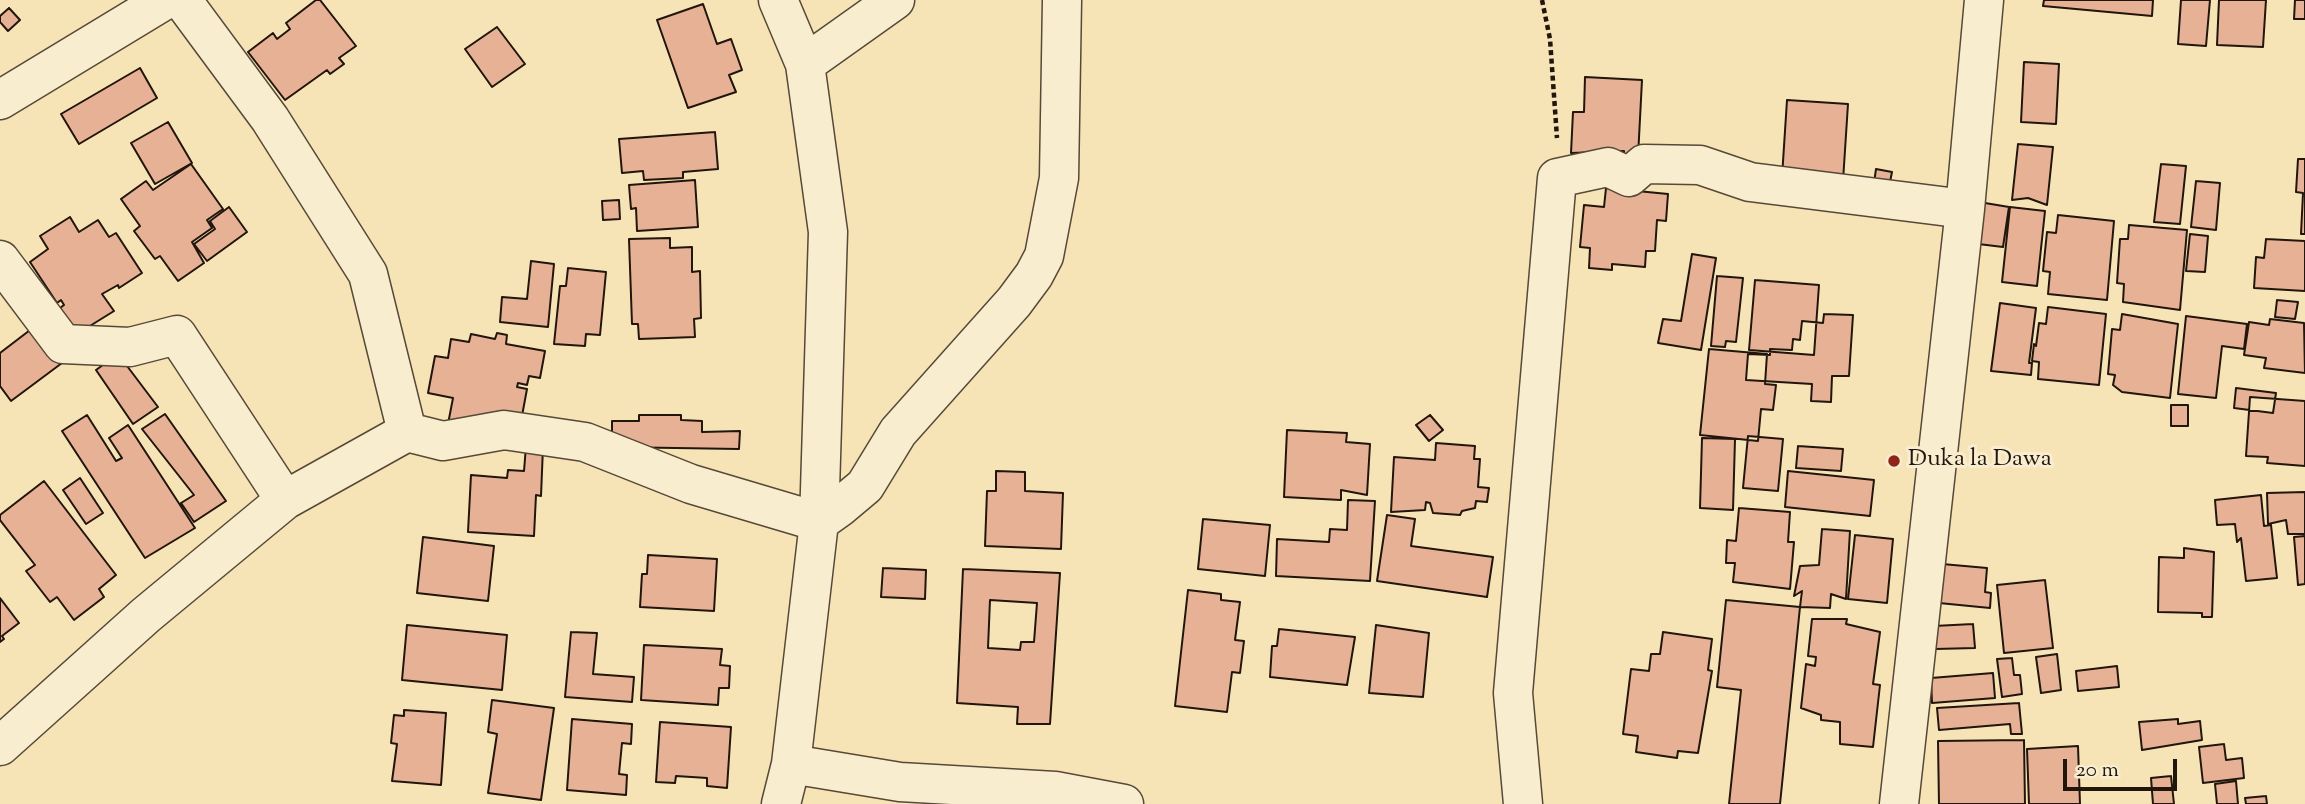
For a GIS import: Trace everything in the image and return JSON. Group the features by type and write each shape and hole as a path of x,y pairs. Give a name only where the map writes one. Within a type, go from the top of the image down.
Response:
{"street":[{"path":"0,100 165,0"},
{"path":"182,0 270,118 368,274 407,432"},
{"path":"778,0 805,64 828,232 819,522 792,764 781,804"},
{"path":"805,64 895,0"},
{"path":"819,522 865,486 898,432 1014,302 1044,256 1059,178 1062,0"},
{"path":"1899,804 1965,209 1984,0"},
{"path":"1523,804 1513,693 1557,178 1608,167 1629,177 1644,164 1700,165 1750,182 1965,209"},
{"path":"0,260 63,344 130,347 177,335 285,500"},
{"path":"0,746 146,615 285,500 407,432 443,440 504,430 585,442 691,484 819,522"},
{"path":"792,764 900,782 1055,791 1124,804"}],"path":[{"path":"1542,0 1553,74 1557,178"}],"building":[{"path":"316,0 320,0 356,46 339,58 344,64 330,74 327,70 285,100 248,52 273,33 277,39 290,29 286,23"},
{"path":"2044,0 2153,0 2152,16 2043,6"},
{"path":"2181,0 2210,0 2206,46 2178,44"},
{"path":"2219,0 2266,0 2263,47 2217,45"},
{"path":"2295,0 2305,0 2305,19 2294,19"},
{"path":"703,4 717,44 731,39 742,70 729,75 736,92 688,108 657,20"},
{"path":"9,8 20,20 8,31 0,22 0,16"},
{"path":"497,27 525,64 492,87 465,49"},
{"path":"2024,62 2059,64 2056,124 2021,122"},
{"path":"140,68 157,98 79,144 61,114"},
{"path":"1585,77 1642,80 1638,157 1624,156 1624,151 1571,153 1573,112 1584,112"},
{"path":"1787,100 1848,104 1843,181 1782,177"},
{"path":"168,122 192,163 155,184 131,143"},
{"path":"715,132 718,169 683,172 683,178 644,180 643,171 622,173 619,139"},
{"path":"2018,144 2053,147 2047,205 2028,198 2012,200"},
{"path":"2298,159 2305,159 2305,234 2301,234 2303,193 2296,192"},
{"path":"191,164 223,209 207,220 212,228 192,242 204,263 178,281 160,256 155,259 134,231 140,226 121,199 146,181 153,190"},
{"path":"2161,164 2186,166 2180,224 2154,222"},
{"path":"1876,169 1892,172 1888,192 1873,190"},
{"path":"695,180 698,227 637,231 636,208 631,209 629,185"},
{"path":"2196,181 2220,183 2216,230 2191,227"},
{"path":"1606,188 1668,194 1666,221 1657,220 1655,251 1646,251 1645,267 1612,264 1612,270 1589,268 1590,248 1580,247 1584,205 1604,207"},
{"path":"619,200 620,219 603,220 602,201"},
{"path":"1985,203 2009,207 2003,247 1970,243"},
{"path":"229,207 247,232 207,261 194,244 215,229 210,221"},
{"path":"2010,207 2045,211 2037,286 2002,282"},
{"path":"2058,215 2114,221 2107,300 2048,294 2050,272 2043,271 2047,232 2056,233"},
{"path":"70,217 79,232 98,220 109,237 116,233 142,273 119,288 118,285 102,294 114,311 77,334 60,308 64,305 61,300 57,303 30,262 48,249 40,236"},
{"path":"2129,225 2187,230 2180,310 2123,302 2124,284 2117,283 2120,239 2128,239"},
{"path":"2190,234 2208,236 2205,272 2186,271"},
{"path":"670,238 670,248 692,247 692,272 700,271 701,318 694,319 695,337 639,339 638,324 632,324 629,239"},
{"path":"2266,239 2305,241 2305,291 2254,288 2256,257 2264,258"},
{"path":"1692,254 1716,258 1701,350 1658,343 1663,319 1681,321"},
{"path":"531,261 554,264 548,327 500,322 502,297 527,299"},
{"path":"568,268 606,272 600,335 586,334 585,346 554,344 560,286 566,286"},
{"path":"1717,276 1743,278 1736,342 1726,341 1725,347 1711,346"},
{"path":"1755,280 1819,285 1814,355 1749,350"},
{"path":"2277,300 2298,302 2295,319 2275,317"},
{"path":"2000,303 2036,308 2029,363 2032,363 2031,375 1991,371"},
{"path":"2048,307 2106,314 2099,385 2038,379 2039,362 2032,361 2034,344 2036,346 2039,323 2046,324"},
{"path":"1824,314 1853,315 1849,376 1832,376 1831,402 1811,401 1812,384 1746,380 1748,354 1770,355 1770,349 1792,350 1793,339 1800,340 1802,321 1823,323"},
{"path":"2122,314 2178,324 2170,398 2122,392 2113,385 2115,375 2108,374 2112,329 2120,330"},
{"path":"2186,316 2247,324 2244,349 2222,346 2216,398 2178,394"},
{"path":"2270,319 2304,323 2305,373 2264,368 2266,358 2244,355 2249,322 2269,325"},
{"path":"34,327 62,363 11,401 0,386 0,353"},
{"path":"497,333 507,335 506,344 545,351 540,378 529,376 527,385 518,383 517,387 527,389 519,432 448,424 453,398 428,393 435,356 448,358 451,339 469,342 471,334 495,339"},
{"path":"1709,349 1767,354 1765,384 1776,385 1773,410 1761,409 1758,441 1700,435"},
{"path":"118,354 158,407 133,424 96,370"},
{"path":"2236,388 2276,393 2273,413 2234,408"},
{"path":"2250,397 2305,401 2305,466 2267,463 2268,457 2246,456"},
{"path":"2171,405 2188,405 2188,426 2171,426"},
{"path":"165,414 226,501 194,522 181,503 194,495 142,429"},
{"path":"87,415 116,461 122,458 109,438 128,425 195,528 145,558 62,431"},
{"path":"639,415 681,415 681,420 702,421 702,432 740,431 739,449 612,447 612,421 639,421"},
{"path":"1430,415 1443,430 1429,441 1416,425"},
{"path":"1287,430 1347,433 1346,442 1370,444 1367,495 1341,490 1341,500 1284,497"},
{"path":"1748,436 1783,439 1778,491 1743,488"},
{"path":"1702,438 1735,439 1733,510 1700,508"},
{"path":"1436,443 1475,446 1474,459 1480,459 1478,487 1489,488 1487,502 1476,501 1475,508 1462,511 1460,515 1433,513 1430,503 1426,502 1425,510 1391,512 1394,457 1435,460"},
{"path":"526,446 543,447 541,496 536,495 534,536 468,532 471,475 507,478 508,470 524,471"},
{"path":"1798,446 1843,449 1841,471 1796,468"},
{"path":"996,471 1025,472 1025,491 1063,493 1061,549 985,546 987,491 996,491"},
{"path":"1788,471 1874,480 1870,516 1785,507"},
{"path":"80,478 103,513 86,524 63,490"},
{"path":"44,481 116,575 99,589 104,597 74,620 57,597 50,602 26,571 35,565 0,520 0,515"},
{"path":"2305,492 2305,534 2288,534 2286,520 2268,524 2267,493"},
{"path":"2261,495 2264,526 2271,525 2277,578 2246,581 2241,538 2237,542 2235,524 2217,525 2215,500"},
{"path":"1348,500 1375,501 1370,581 1276,576 1277,539 1329,542 1330,529 1347,530"},
{"path":"1739,508 1790,512 1788,542 1794,542 1790,589 1733,582 1735,563 1726,563 1727,540 1736,541"},
{"path":"1387,515 1415,519 1411,546 1493,557 1487,597 1377,581"},
{"path":"1203,519 1270,525 1265,576 1198,569"},
{"path":"1822,529 1850,531 1846,599 1831,594 1830,608 1800,607 1802,591 1794,596 1800,566 1819,565"},
{"path":"1855,535 1893,539 1887,603 1848,599"},
{"path":"2305,536 2305,584 2298,585 2294,537"},
{"path":"423,537 494,546 488,601 417,593"},
{"path":"2184,548 2214,552 2212,617 2202,617 2202,613 2158,612 2159,557 2184,558"},
{"path":"648,555 717,559 714,611 640,607 642,574 647,574"},
{"path":"1931,563 1987,568 1985,592 1991,593 1990,608 1939,603"},
{"path":"883,568 926,570 925,599 881,597"},
{"path":"963,569 1060,573 1050,724 1017,724 1018,707 957,703","holes":["990,600 1037,603 1034,642 1021,642 1020,650 988,648"]},
{"path":"2045,580 2053,648 2004,653 1997,585"},
{"path":"1188,590 1221,594 1221,600 1240,602 1235,640 1244,641 1240,673 1232,672 1227,712 1175,706"},
{"path":"0,598 19,623 2,636 4,639 0,642"},
{"path":"1726,600 1800,607 1780,804 1729,804 1741,690 1717,687"},
{"path":"1812,619 1847,619 1846,624 1880,632 1873,684 1880,685 1873,747 1840,744 1840,722 1821,720 1821,715 1801,708 1806,664 1815,666 1816,657 1808,656"},
{"path":"1973,624 1975,648 1935,649 1934,626"},
{"path":"407,625 507,635 502,690 402,680"},
{"path":"1376,625 1429,633 1423,697 1369,693"},
{"path":"1279,629 1355,637 1347,685 1270,677 1272,646 1277,646"},
{"path":"571,632 597,633 593,674 634,677 632,702 565,697"},
{"path":"1663,632 1712,639 1708,670 1712,671 1698,753 1678,751 1677,758 1636,752 1638,736 1623,734 1631,669 1649,671 1651,654 1660,654"},
{"path":"644,645 722,649 720,665 730,666 729,688 719,688 718,705 641,700"},
{"path":"2057,654 2061,690 2041,693 2036,657"},
{"path":"2012,658 2014,675 2020,675 2022,694 2002,697 1997,659"},
{"path":"2117,666 2119,687 2078,691 2076,671"},
{"path":"1993,673 1995,698 1932,703 1931,678"},
{"path":"492,700 554,708 541,800 488,793 497,734 488,732"},
{"path":"2019,703 2022,734 2011,734 2010,724 1939,730 1937,708"},
{"path":"404,710 446,713 441,785 392,781 397,744 391,743 394,715 404,716"},
{"path":"572,719 632,724 631,744 622,743 619,774 627,775 626,795 567,790"},
{"path":"2178,719 2178,724 2200,721 2202,740 2142,750 2139,722"},
{"path":"660,722 731,727 727,788 707,786 707,778 676,776 675,783 656,782"},
{"path":"2024,740 2025,804 1939,804 1938,741"},
{"path":"2224,744 2226,760 2242,758 2244,778 2203,783 2199,747"},
{"path":"2078,746 2080,804 2029,804 2027,749"},
{"path":"2171,776 2174,804 2153,804 2151,778"},
{"path":"2236,781 2238,804 2217,804 2215,784"},
{"path":"2266,796 2267,804 2246,804 2245,798"}],"place":[{"name":"Duka la Dawa","path":"1894,461"}]}
